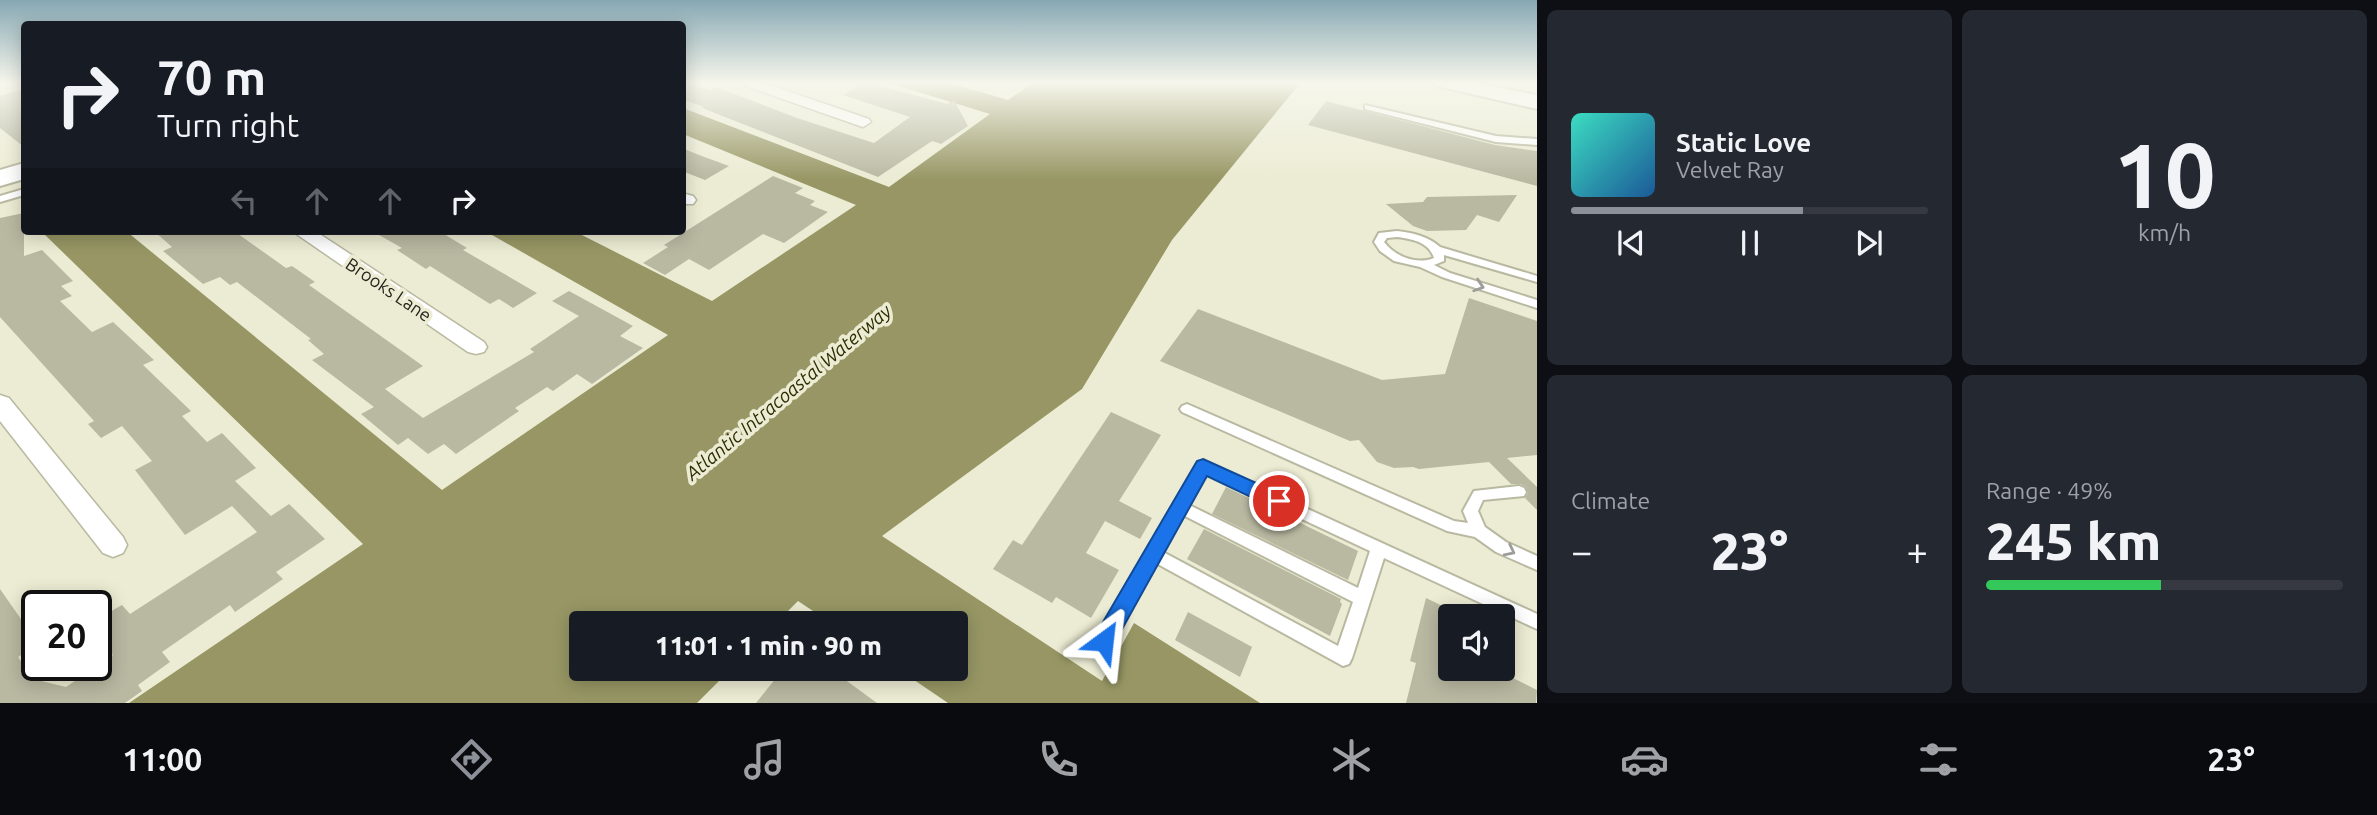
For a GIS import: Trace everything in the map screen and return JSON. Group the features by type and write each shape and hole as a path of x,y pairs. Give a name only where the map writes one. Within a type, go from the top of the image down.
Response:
{"main road":[{"path":"0,178 21,172"}],"street":[{"path":"842,115 863,122"},
{"name":"Brooks Lane","path":"308,235 475,347"},
{"path":"0,404 113,545"}],"lane":[{"path":"1399,115 1496,139 1537,142"},
{"path":"0,199 21,193"},
{"path":"1537,279 1438,250 1425,241 1406,235 1389,234 1380,238 1381,247 1393,256 1537,304"},
{"path":"1422,264 1440,259 1438,250"},
{"path":"1187,409 1452,527 1479,531 1501,547 1537,563"},
{"path":"1104,641 1203,466 1537,622"},
{"path":"1479,531 1470,511 1479,495 1519,492"},
{"path":"1180,507 1362,598"},
{"path":"1153,554 1343,658 1379,548"}],"water":[{"name":"Atlantic Intracoastal Waterway","path":"686,115 701,115 889,187 989,115 1274,115 1172,240 1082,389 882,536 1102,681 1134,623 1260,703 948,703 916,681 968,681 968,611 813,611 798,601 788,611 569,611 569,681 719,681 697,703 129,703 363,544 45,235 131,235 442,490 668,335 492,235 582,235 712,301 856,205 686,135"}],"building":[{"path":"0,115 21,115 21,145 0,128"},
{"path":"719,115 789,115 874,143 910,117 903,115 962,115 968,126 941,144 932,141 878,177"},
{"path":"1316,115 1379,115 1495,145 1537,151 1537,186 1308,125"},
{"path":"686,150 729,166 705,180 686,173"},
{"path":"773,176 803,188 795,193 815,201 810,205 828,212 784,243 763,234 709,270 689,259 665,275 643,263 668,247 664,245 680,235 686,235 686,231"},
{"path":"1517,195 1499,222 1477,215 1466,230 1427,231 1413,226 1386,204 1423,202 1427,197"},
{"path":"21,214 24,256 42,250 73,281 61,286 72,296 60,301 92,332 113,322 154,360 143,365 191,411 182,416 207,442 222,433 256,468 235,481 271,516 289,504 325,539 276,572 283,579 235,612 230,605 162,652 170,662 138,685 142,691 125,703 0,703 0,589 21,619 21,655 18,657 21,661 21,681 41,681 66,687 75,681 112,681 113,610 122,605 130,614 257,532 232,506 185,535 135,470 152,461 122,426 101,438 88,424 94,421 0,317 0,218"},
{"path":"158,235 240,235 286,268 292,266 315,282 309,285 423,366 385,389 423,418 534,352 530,349 579,316 552,301 569,291 633,326 620,336 643,348 592,384 577,374 553,391 547,387 515,408 519,411 456,454 444,444 428,454 408,438 398,445 361,414 374,407 312,360 324,354 308,340 311,339 237,282 230,285 220,277 203,284 163,251 172,247"},
{"path":"379,235 446,235 467,248 463,250 537,293 513,308 499,299 490,304 430,266 426,269 397,250 402,248"},
{"path":"1469,298 1537,321 1537,455 1507,458 1537,487 1537,510 1525,498 1528,493 1526,487 1511,484 1489,462 1419,469 1394,468 1377,462 1359,440 1350,441 1160,361 1198,309 1382,380 1445,374"},
{"path":"1111,412 1161,435 1119,501 1152,518 1140,539 1105,521 1086,553 1119,570 1091,618 1056,597 1052,603 993,569 1013,540 1022,545"},
{"path":"1226,487 1358,551 1348,580 1212,514"},
{"path":"1204,529 1341,599 1342,604 1330,636 1187,559"},
{"path":"1426,598 1438,604 1438,681 1515,679 1537,690 1536,703 1406,703 1416,663 1410,661"},
{"path":"1188,612 1252,647 1240,677 1175,640"},
{"path":"774,681 847,681 877,703 756,703"}],"route":[{"path":"1104,641 1203,466 1279,501"}]}
